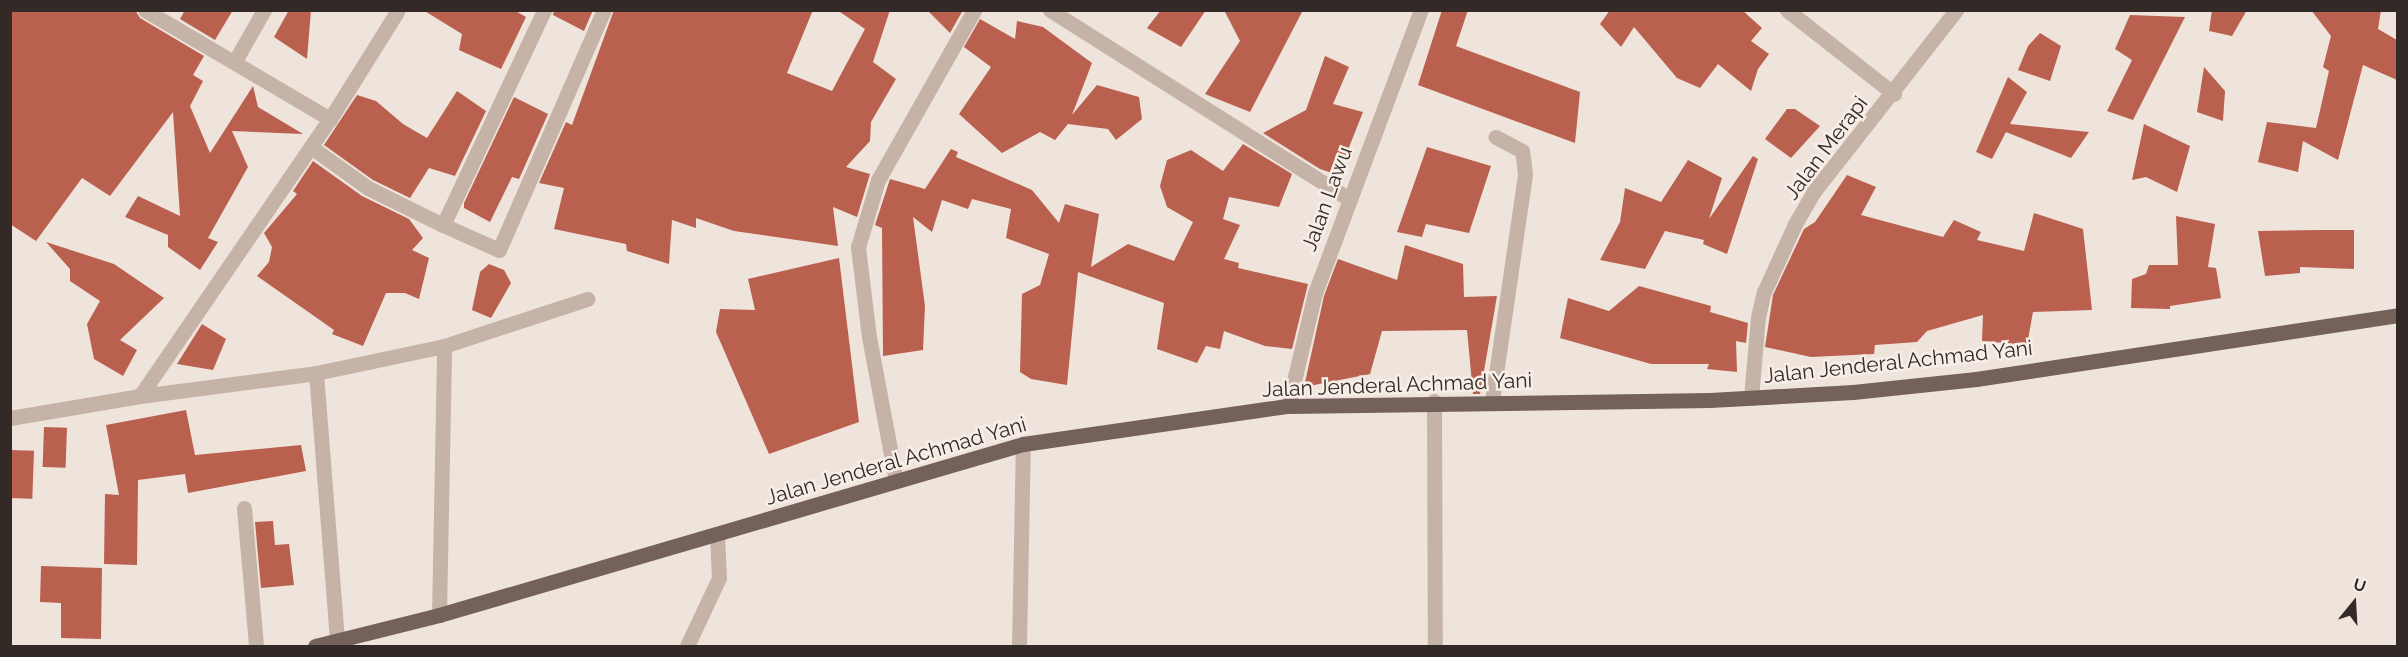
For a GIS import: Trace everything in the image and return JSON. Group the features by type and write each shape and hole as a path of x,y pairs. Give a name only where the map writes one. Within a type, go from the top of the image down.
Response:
{"main road":[{"name":"Jalan Jenderal Achmad Yani","path":"315,646 439,615 1023,444 1288,406 1434,401 1751,398 1853,392 1976,379 2397,315"}],"street":[{"path":"145,10 330,119"},
{"path":"235,61 264,10"},
{"path":"140,396 330,119 398,10"},
{"path":"443,225 544,10"},
{"path":"311,147 368,188 499,250 603,10"},
{"path":"896,481 869,337 858,247 878,180 974,10"},
{"path":"1050,10 1349,199"},
{"name":"Jalan Lawu","path":"1288,406 1315,293 1421,10"},
{"path":"1786,10 1894,94"},
{"name":"Jalan Merapi","path":"1751,398 1758,316 1782,252 1815,190 1894,94 1956,10"},
{"path":"1492,401 1526,174 1522,151 1496,137"},
{"path":"10,418 140,396 316,374 444,346 587,299"},
{"path":"439,615 444,346"},
{"path":"316,374 337,642"},
{"path":"1434,401 1435,646"},
{"path":"1016,643 1023,444"},
{"path":"244,508 256,646"},
{"path":"687,646 719,578 717,534"}],"building":[{"path":"10,10 135,10 140,18 204,56 193,75 203,81 190,106 210,153 253,86 258,107 303,134 232,131 248,167 208,238 218,242 200,270 168,247 168,235 125,217 138,196 180,216 173,112 110,196 82,178 36,241 10,224"},
{"path":"185,10 233,10 215,40 180,19"},
{"path":"289,10 311,10 307,59 274,37"},
{"path":"423,10 514,10 526,17 501,69 459,50 462,34"},
{"path":"554,10 593,10 584,31 553,15"},
{"path":"614,10 813,10 787,73 832,91 865,29 837,10 890,10 873,62 896,79 871,122 870,141 846,167 870,174 857,217 833,207 838,246 734,231 696,218 696,228 672,220 669,264 627,251 626,244 554,229 564,188 539,183 566,122 572,125"},
{"path":"927,10 963,10 950,33"},
{"path":"1161,10 1206,10 1181,47 1147,28"},
{"path":"1224,10 1303,10 1250,112 1205,94 1240,41"},
{"path":"1442,10 1468,10 1456,46 1580,92 1575,143 1418,85"},
{"path":"1610,10 1742,10 1762,28 1751,41 1769,54 1758,69 1751,91 1718,64 1700,88 1677,78 1634,27 1621,47 1600,24"},
{"path":"2212,10 2247,10 2232,36 2209,31"},
{"path":"2311,10 2381,10 2378,29 2397,40 2397,80 2363,65 2338,160 2303,141 2298,172 2258,162 2267,122 2316,128 2329,71 2323,67 2331,36"},
{"path":"2130,15 2185,17 2133,120 2107,111 2132,60 2115,49"},
{"path":"980,19 1015,39 1017,21 1043,27 1092,63 1072,115 1097,85 1139,97 1142,119 1116,140 1108,129 1068,124 1055,140 1040,132 1002,153 959,114 991,67 964,47"},
{"path":"2040,33 2061,46 2050,81 2018,70 2028,46"},
{"path":"1325,56 1349,67 1333,104 1363,112 1338,175 1320,169 1263,133 1306,110"},
{"path":"2204,67 2225,91 2223,121 2197,112"},
{"path":"2008,77 2027,92 2010,124 2089,132 2071,158 2006,132 1992,159 1976,152"},
{"path":"457,91 486,111 455,176 429,168 410,198 373,180 324,145 357,95 376,101 403,124 427,138"},
{"path":"514,97 548,114 519,179 512,177 490,222 464,208 464,203"},
{"path":"1787,109 1795,109 1820,126 1791,158 1765,139"},
{"path":"2144,124 2190,146 2177,192 2146,177 2132,180"},
{"path":"1243,144 1292,174 1279,207 1229,197 1223,219 1240,225 1224,259 1239,263 1238,268 1308,284 1292,349 1265,346 1224,331 1220,349 1206,346 1197,363 1157,349 1164,303 1078,272 1067,385 1031,379 1020,372 1022,294 1040,285 1049,254 1006,238 1011,209 972,199 968,209 942,200 932,232 913,217 925,306 923,350 883,356 882,228 875,225 890,179 925,189 951,149 958,152 956,157 1032,190 1059,223 1065,204 1099,214 1091,267 1128,244 1174,261 1193,222 1167,207 1160,186 1167,160 1191,150 1223,171"},
{"path":"1427,147 1491,166 1469,233 1426,224 1422,237 1397,232"},
{"path":"1753,156 1758,159 1727,254 1703,244 1704,240 1665,231 1645,269 1600,260 1620,222 1625,188 1661,202 1688,160 1722,178 1709,219"},
{"path":"313,161 362,196 409,219 423,238 412,250 429,258 419,299 405,293 386,293 363,346 332,334 334,330 257,276 269,262 272,247 264,233 297,194 293,191"},
{"path":"1847,175 1876,187 1861,215 1943,237 1954,220 1981,232 1977,240 2024,251 2034,213 2083,229 2092,310 2033,312 2027,345 1982,341 1983,315 1927,331 1917,342 1875,345 1874,354 1811,357 1765,347 1773,295 1804,229 1815,222"},
{"path":"2176,216 2215,224 2208,267 2216,268 2221,298 2170,306 2170,309 2131,308 2132,279 2146,274 2149,265 2178,265"},
{"path":"2354,230 2354,269 2300,267 2300,273 2265,276 2258,231"},
{"path":"46,242 114,264 164,298 120,340 137,350 123,376 94,359 87,324 100,301 70,281 70,269"},
{"path":"1405,245 1463,264 1464,297 1497,296 1480,394 1473,394 1467,330 1382,331 1370,374 1304,387 1324,296 1338,259 1397,280"},
{"path":"839,258 859,422 769,454 716,332 720,309 755,310 748,279"},
{"path":"489,264 504,270 511,283 491,318 472,310 480,272"},
{"path":"1639,286 1711,306 1710,312 1748,323 1746,343 1736,341 1737,372 1707,369 1709,364 1651,364 1560,338 1568,298 1609,311"},
{"path":"202,324 226,339 213,370 177,364"},
{"path":"186,410 195,455 301,445 306,471 188,493 185,474 138,480 137,565 104,564 105,494 119,495 106,425"},
{"path":"44,427 67,428 66,468 43,467"},
{"path":"10,450 34,451 32,499 10,498"},
{"path":"273,521 275,545 289,544 294,585 261,588 255,522"},
{"path":"41,566 102,568 101,639 61,638 61,603 40,602"}]}
